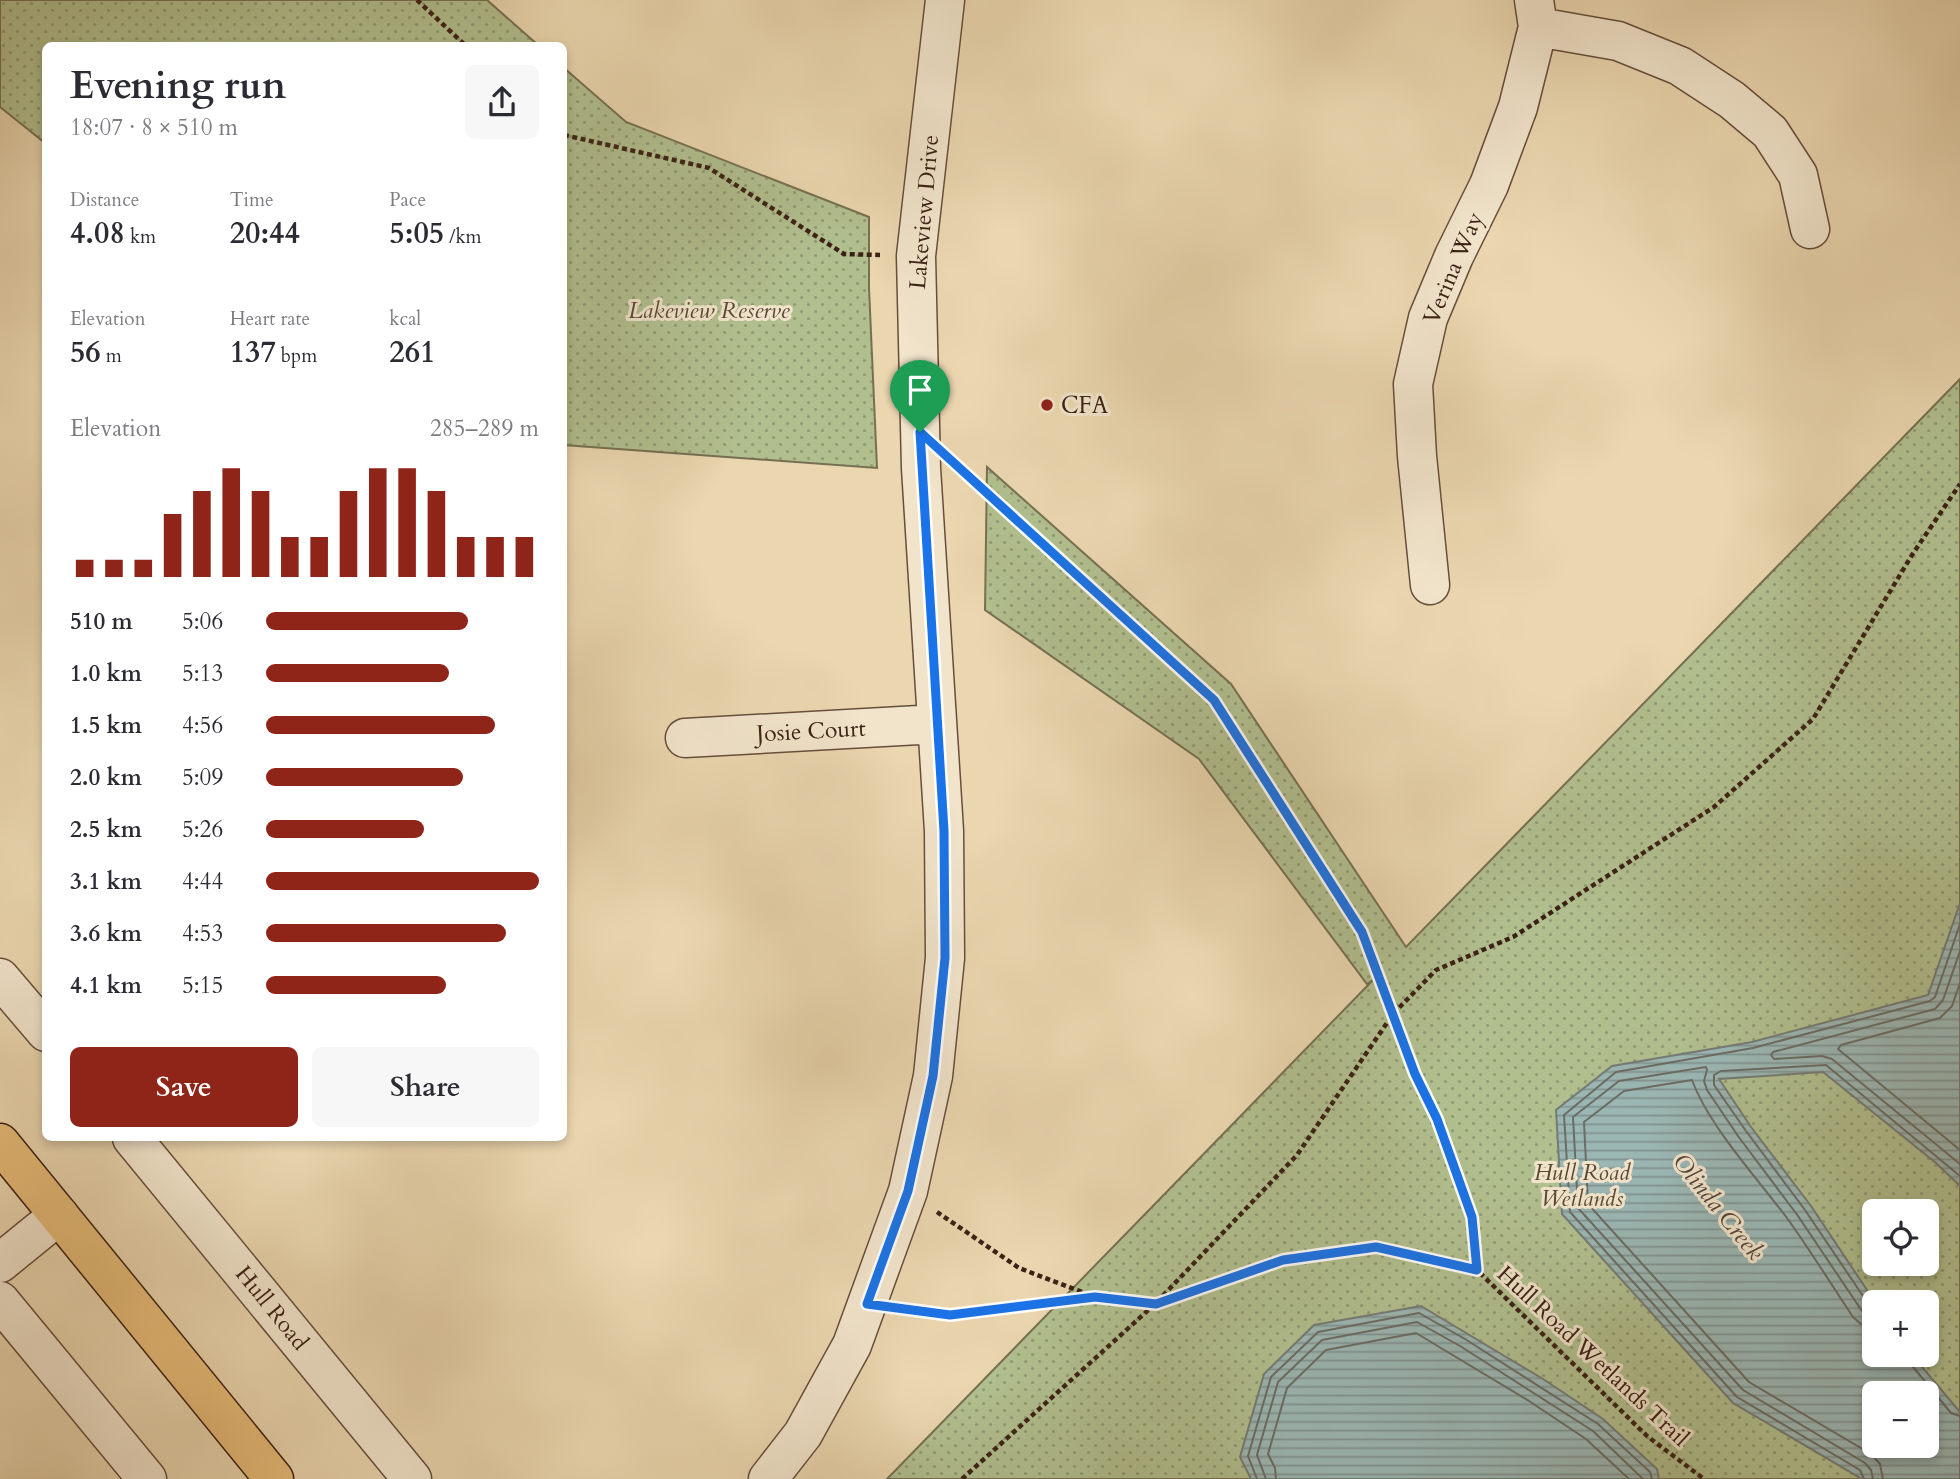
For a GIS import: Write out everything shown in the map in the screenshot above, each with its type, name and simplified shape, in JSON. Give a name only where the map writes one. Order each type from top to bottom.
[{"type":"main road","points":[[0,1143],[274,1479]]},
{"type":"street","name":"Lakeview Drive","points":[[768,1479],[803,1434],[852,1345],[908,1191],[933,1076],[945,958],[944,831],[920,432],[916,256],[945,0]]},
{"type":"street","points":[[1536,14],[1618,41],[1680,66],[1732,100],[1770,132],[1798,175],[1810,229]]},
{"type":"street","name":"Verina Way","points":[[1430,585],[1413,384],[1428,318],[1454,256],[1489,186],[1518,107],[1536,14]]},
{"type":"street","name":"Josie Court","points":[[685,738],[937,724]]},
{"type":"street","name":"Hull Road","points":[[134,1141],[412,1479]]},
{"type":"street","points":[[0,1263],[59,1215]]},
{"type":"street","points":[[0,1301],[147,1479]]},
{"type":"path","points":[[417,0],[462,42]]},
{"type":"path","points":[[567,136],[709,168],[844,254],[916,256]]},
{"type":"path","points":[[920,432],[1214,700],[1362,932],[1415,1074],[1437,1119],[1472,1217],[1477,1270]]},
{"type":"path","points":[[962,1479],[1156,1304],[1297,1155],[1393,1014],[1436,970],[1513,937],[1714,807],[1813,719],[1912,555],[1960,484]]},
{"type":"path","name":"Hull Road Wetlands Trail","points":[[908,1191],[1019,1268],[1095,1297],[1156,1304],[1283,1260],[1376,1247],[1477,1270],[1647,1436],[1704,1479]]},
{"type":"path","points":[[867,1304],[950,1315],[1095,1297]]},
{"type":"green space","points":[[0,0],[487,0],[535,42],[42,42],[42,141],[0,107]]},
{"type":"green space","name":"Lakeview Reserve","points":[[567,71],[626,122],[869,217],[869,288],[877,468],[567,445]]},
{"type":"green space","name":"Hull Road Wetlands","points":[[1960,379],[1960,1479],[887,1479],[1374,979],[1367,984],[1199,759],[985,610],[987,467],[1231,684],[1406,947]]},
{"type":"water","name":"Olinda Creek","points":[[1960,903],[1960,1186],[1936,1163],[1823,1072],[1719,1079],[1751,1127],[1811,1206],[1867,1290],[1862,1290],[1862,1367],[1922,1367],[1934,1381],[1862,1381],[1862,1458],[1939,1458],[1939,1387],[1960,1412],[1960,1479],[1862,1479],[1733,1403],[1562,1214],[1556,1110],[1612,1066],[1752,1042],[1928,995]]},
{"type":"water","points":[[1421,1306],[1543,1379],[1603,1419],[1657,1469],[1659,1479],[1251,1479],[1240,1457],[1264,1374],[1314,1325]]},
{"type":"place","name":"CFA","points":[[1047,405]]},
{"type":"route","points":[[920,432],[1214,700],[1362,932],[1415,1074],[1437,1119],[1472,1217],[1477,1270],[1376,1247],[1283,1260],[1156,1304],[1095,1297],[950,1315],[867,1304],[908,1191],[933,1076],[945,958],[944,831],[920,432]]}]
